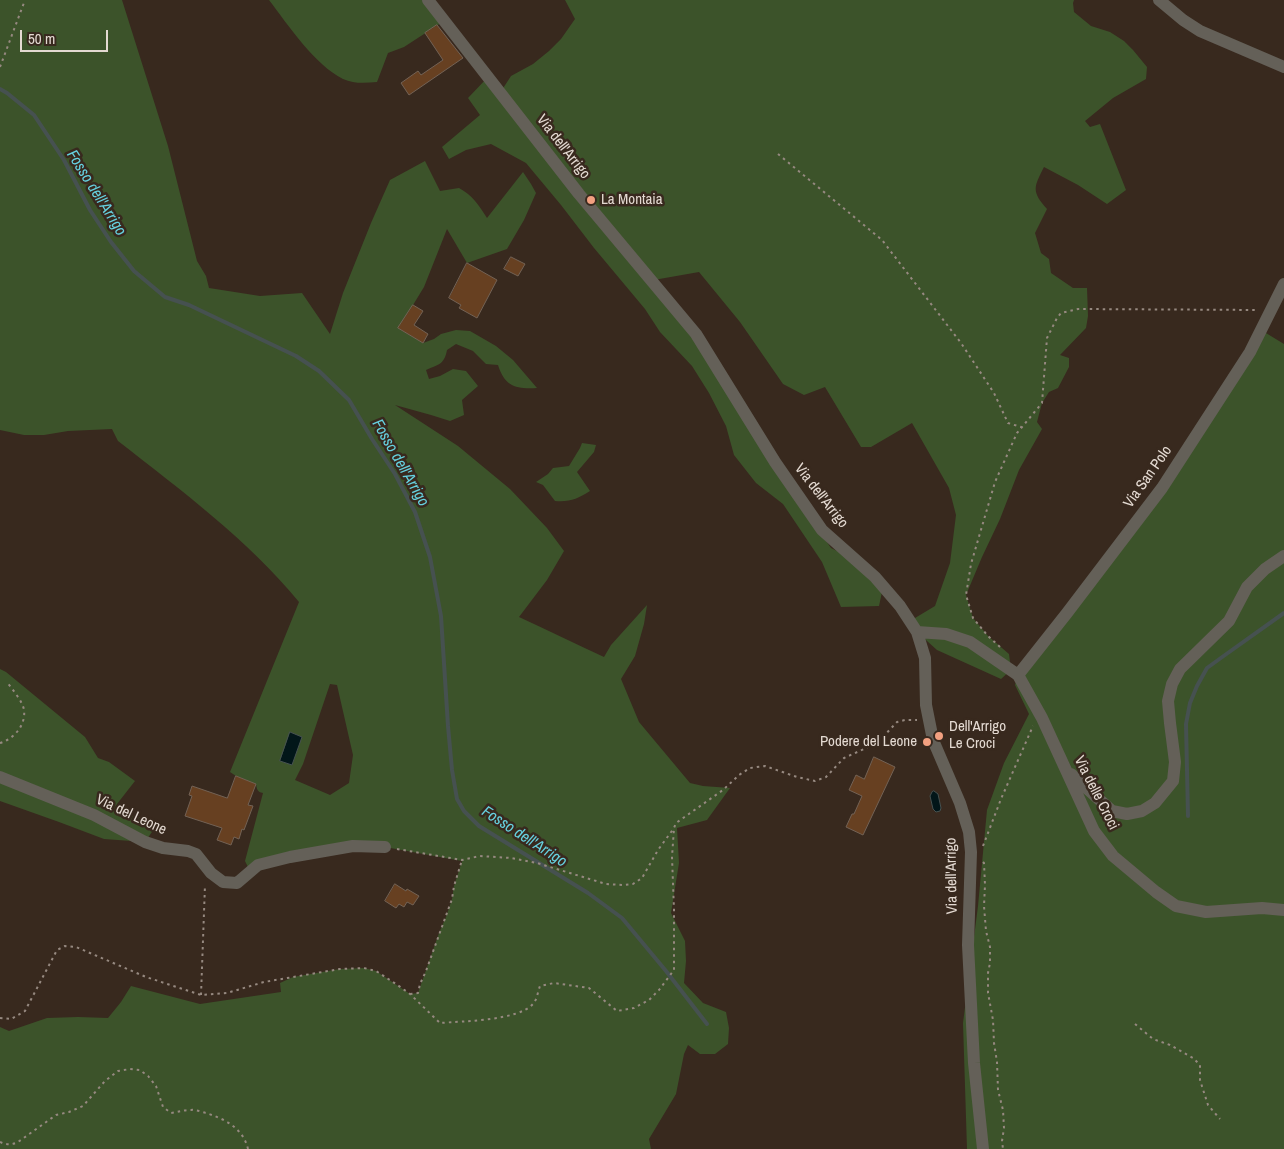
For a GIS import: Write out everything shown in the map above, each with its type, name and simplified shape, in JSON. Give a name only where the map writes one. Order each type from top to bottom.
[{"type":"street","name":"Via dell'Arrigo","points":[[428,0],[579,194],[696,334],[775,462],[822,530],[875,577],[900,606],[917,632],[924,658],[926,705],[933,740],[960,803],[970,845],[968,946],[974,1063],[983,1149]]},
{"type":"street","points":[[1160,0],[1183,20],[1200,31],[1284,67]]},
{"type":"street","name":"Via San Polo","points":[[1018,675],[1067,614],[1162,488],[1250,352],[1284,284]]},
{"type":"street","points":[[1067,771],[1112,811],[1126,814],[1142,811],[1155,803],[1173,781],[1175,762],[1168,701],[1172,684],[1180,669],[1229,621],[1247,587],[1265,569],[1284,556]]},
{"type":"street","name":"Via delle Croci","points":[[917,632],[946,634],[970,642],[1018,675],[1040,714],[1094,831],[1113,856],[1156,892],[1176,906],[1206,912],[1262,908],[1284,910]]},
{"type":"street","name":"Via del Leone","points":[[0,777],[94,815],[145,842],[162,848],[188,851],[196,854],[211,873],[224,882],[237,883],[258,865],[290,857],[353,846],[385,847]]},
{"type":"path","points":[[0,67],[25,0]]},
{"type":"path","points":[[778,154],[882,240],[961,343],[994,393],[1008,422],[1022,427]]},
{"type":"path","points":[[1002,648],[988,636],[973,618],[966,595],[971,564],[995,482],[1017,432],[1042,404],[1047,338],[1057,318],[1061,313],[1078,310],[1270,310]]},
{"type":"path","points":[[0,743],[15,736],[23,721],[24,709],[7,682]]},
{"type":"path","points":[[981,849],[1031,730],[1040,714]]},
{"type":"path","points":[[385,847],[462,860],[480,856],[511,858],[537,863],[606,884],[633,884],[642,878],[676,823],[723,790],[739,775],[750,768],[765,766],[815,781],[826,777],[844,758],[875,744],[897,722],[905,720],[929,721]]},
{"type":"path","points":[[0,1018],[11,1019],[25,1011],[57,950],[65,946],[76,947],[146,977],[201,995],[227,993],[264,982],[340,969],[364,968],[376,971],[410,994],[440,1023],[500,1018],[522,1011],[534,1003],[540,986],[554,983],[589,988],[617,1011],[634,1008],[649,1000],[674,970],[672,857],[674,828]]},
{"type":"path","points":[[410,994],[418,993],[446,918],[462,860]]},
{"type":"path","points":[[984,863],[984,906],[990,947],[988,993],[993,1020],[998,1090],[1003,1110],[1003,1149]]},
{"type":"path","points":[[201,995],[206,882],[211,873]]},
{"type":"path","points":[[1136,1024],[1153,1039],[1170,1045],[1193,1058],[1200,1065],[1200,1080],[1208,1105],[1220,1119]]},
{"type":"path","points":[[0,1142],[14,1144],[56,1115],[83,1106],[105,1081],[118,1071],[140,1070],[156,1086],[163,1107],[171,1113],[192,1109],[216,1116],[238,1130],[245,1138],[248,1149]]},
{"type":"green space","points":[[0,0],[122,0],[168,146],[197,261],[206,276],[209,288],[260,296],[302,293],[330,334],[343,293],[390,180],[425,161],[440,191],[459,188],[475,201],[487,218],[523,172],[536,193],[524,220],[507,249],[467,263],[447,229],[424,287],[399,328],[423,343],[441,334],[456,330],[470,331],[496,346],[513,360],[537,388],[523,388],[512,385],[504,378],[498,365],[486,364],[473,351],[456,344],[447,350],[444,359],[440,363],[426,370],[429,379],[453,369],[466,371],[478,386],[462,400],[464,415],[450,421],[395,405],[458,446],[510,489],[547,528],[564,551],[547,580],[519,617],[604,657],[611,645],[647,605],[635,656],[621,679],[639,722],[690,783],[730,788],[707,820],[677,828],[679,863],[671,913],[685,941],[684,983],[703,1003],[726,1012],[729,1028],[728,1044],[715,1054],[700,1054],[688,1045],[684,1054],[676,1094],[649,1139],[651,1149],[0,1149],[0,1027],[9,1031],[47,1018],[108,1018],[131,986],[200,1004],[281,992],[280,983],[293,977],[340,969],[364,968],[376,971],[410,994],[418,993],[452,899],[462,861],[385,847],[353,846],[250,871],[245,861],[263,793],[258,791],[256,784],[230,772],[299,602],[258,557],[190,497],[118,441],[112,429],[68,431],[44,435],[24,435],[0,430]],"holes":[[[330,684],[337,685],[353,755],[349,783],[330,795],[295,780],[303,764]]]},
{"type":"green space","points":[[269,0],[433,0],[444,21],[404,47],[388,53],[377,82],[355,82],[343,79],[322,64],[293,32]]},
{"type":"green space","points":[[565,0],[1074,0],[1074,12],[1091,26],[1110,32],[1124,41],[1147,67],[1146,79],[1113,98],[1085,121],[1090,127],[1100,124],[1126,190],[1107,204],[1078,185],[1044,167],[1036,184],[1038,198],[1047,209],[1035,233],[1041,253],[1049,259],[1051,273],[1073,288],[1087,288],[1088,316],[1086,328],[1060,355],[1069,358],[1069,367],[1058,388],[1049,392],[1042,403],[1037,422],[1042,429],[1019,470],[1000,519],[966,595],[973,618],[988,636],[1009,654],[1011,670],[1001,679],[937,650],[917,632],[910,621],[935,606],[950,563],[956,515],[949,488],[912,423],[871,447],[861,447],[825,387],[804,395],[783,384],[740,322],[699,272],[648,281],[685,325],[766,453],[831,548],[845,555],[882,592],[879,606],[841,607],[822,562],[783,504],[756,483],[734,455],[726,426],[692,366],[660,332],[645,309],[526,163],[491,144],[466,150],[449,159],[442,147],[480,115],[468,98],[488,77],[500,93],[511,76],[533,64],[561,39],[575,19]]},
{"type":"green space","points":[[1261,330],[1284,344],[1284,1149],[967,1149],[963,1023],[978,906],[987,810],[1004,763],[1029,714],[1015,685],[1018,675],[1162,488]]},
{"type":"green space","points":[[582,443],[596,445],[594,452],[577,472],[590,491],[574,499],[555,501],[543,485],[536,482],[553,468],[569,466]]},
{"type":"green space","points":[[0,669],[85,737],[98,758],[109,762],[135,781],[117,804],[123,812],[138,817],[148,817],[154,829],[145,842],[104,839],[0,801]]},
{"type":"shaded area","points":[[290,732],[302,737],[292,765],[280,761]]},
{"type":"shaded area","points":[[934,791],[938,794],[941,808],[940,811],[936,812],[933,809],[930,796]]},
{"type":"building","points":[[437,25],[463,58],[409,95],[401,83],[418,71],[421,75],[443,60],[425,33]]},
{"type":"building","points":[[511,257],[525,264],[518,276],[504,269]]},
{"type":"building","points":[[467,263],[497,280],[477,318],[459,308],[461,305],[449,298]]},
{"type":"building","points":[[413,305],[423,311],[414,325],[428,334],[423,343],[398,328]]},
{"type":"building","points":[[874,757],[895,767],[863,835],[846,827],[862,796],[849,790],[856,775],[864,779]]},
{"type":"building","points":[[236,776],[256,784],[248,805],[253,806],[244,830],[242,829],[239,839],[234,837],[231,845],[217,840],[222,828],[185,816],[192,796],[189,795],[192,786],[227,798]]},
{"type":"building","points":[[395,884],[419,896],[413,905],[407,902],[404,907],[399,904],[396,908],[385,901]]},
{"type":"waterway","name":"Fosso dell'Arrigo","points":[[0,89],[34,115],[64,160],[90,210],[111,242],[134,271],[165,297],[189,305],[296,356],[319,371],[349,400],[395,474],[415,512],[430,557],[441,616],[448,726],[457,799],[464,811],[479,826],[588,893],[622,918],[707,1024]]},
{"type":"waterway","points":[[1188,816],[1186,724],[1190,703],[1197,686],[1207,668],[1284,613]]},
{"type":"place","name":"La Montaia","points":[[591,200]]},
{"type":"place","name":"Dell'Arrigo Le Croci","points":[[939,736]]},
{"type":"place","name":"Podere del Leone","points":[[927,742]]}]
